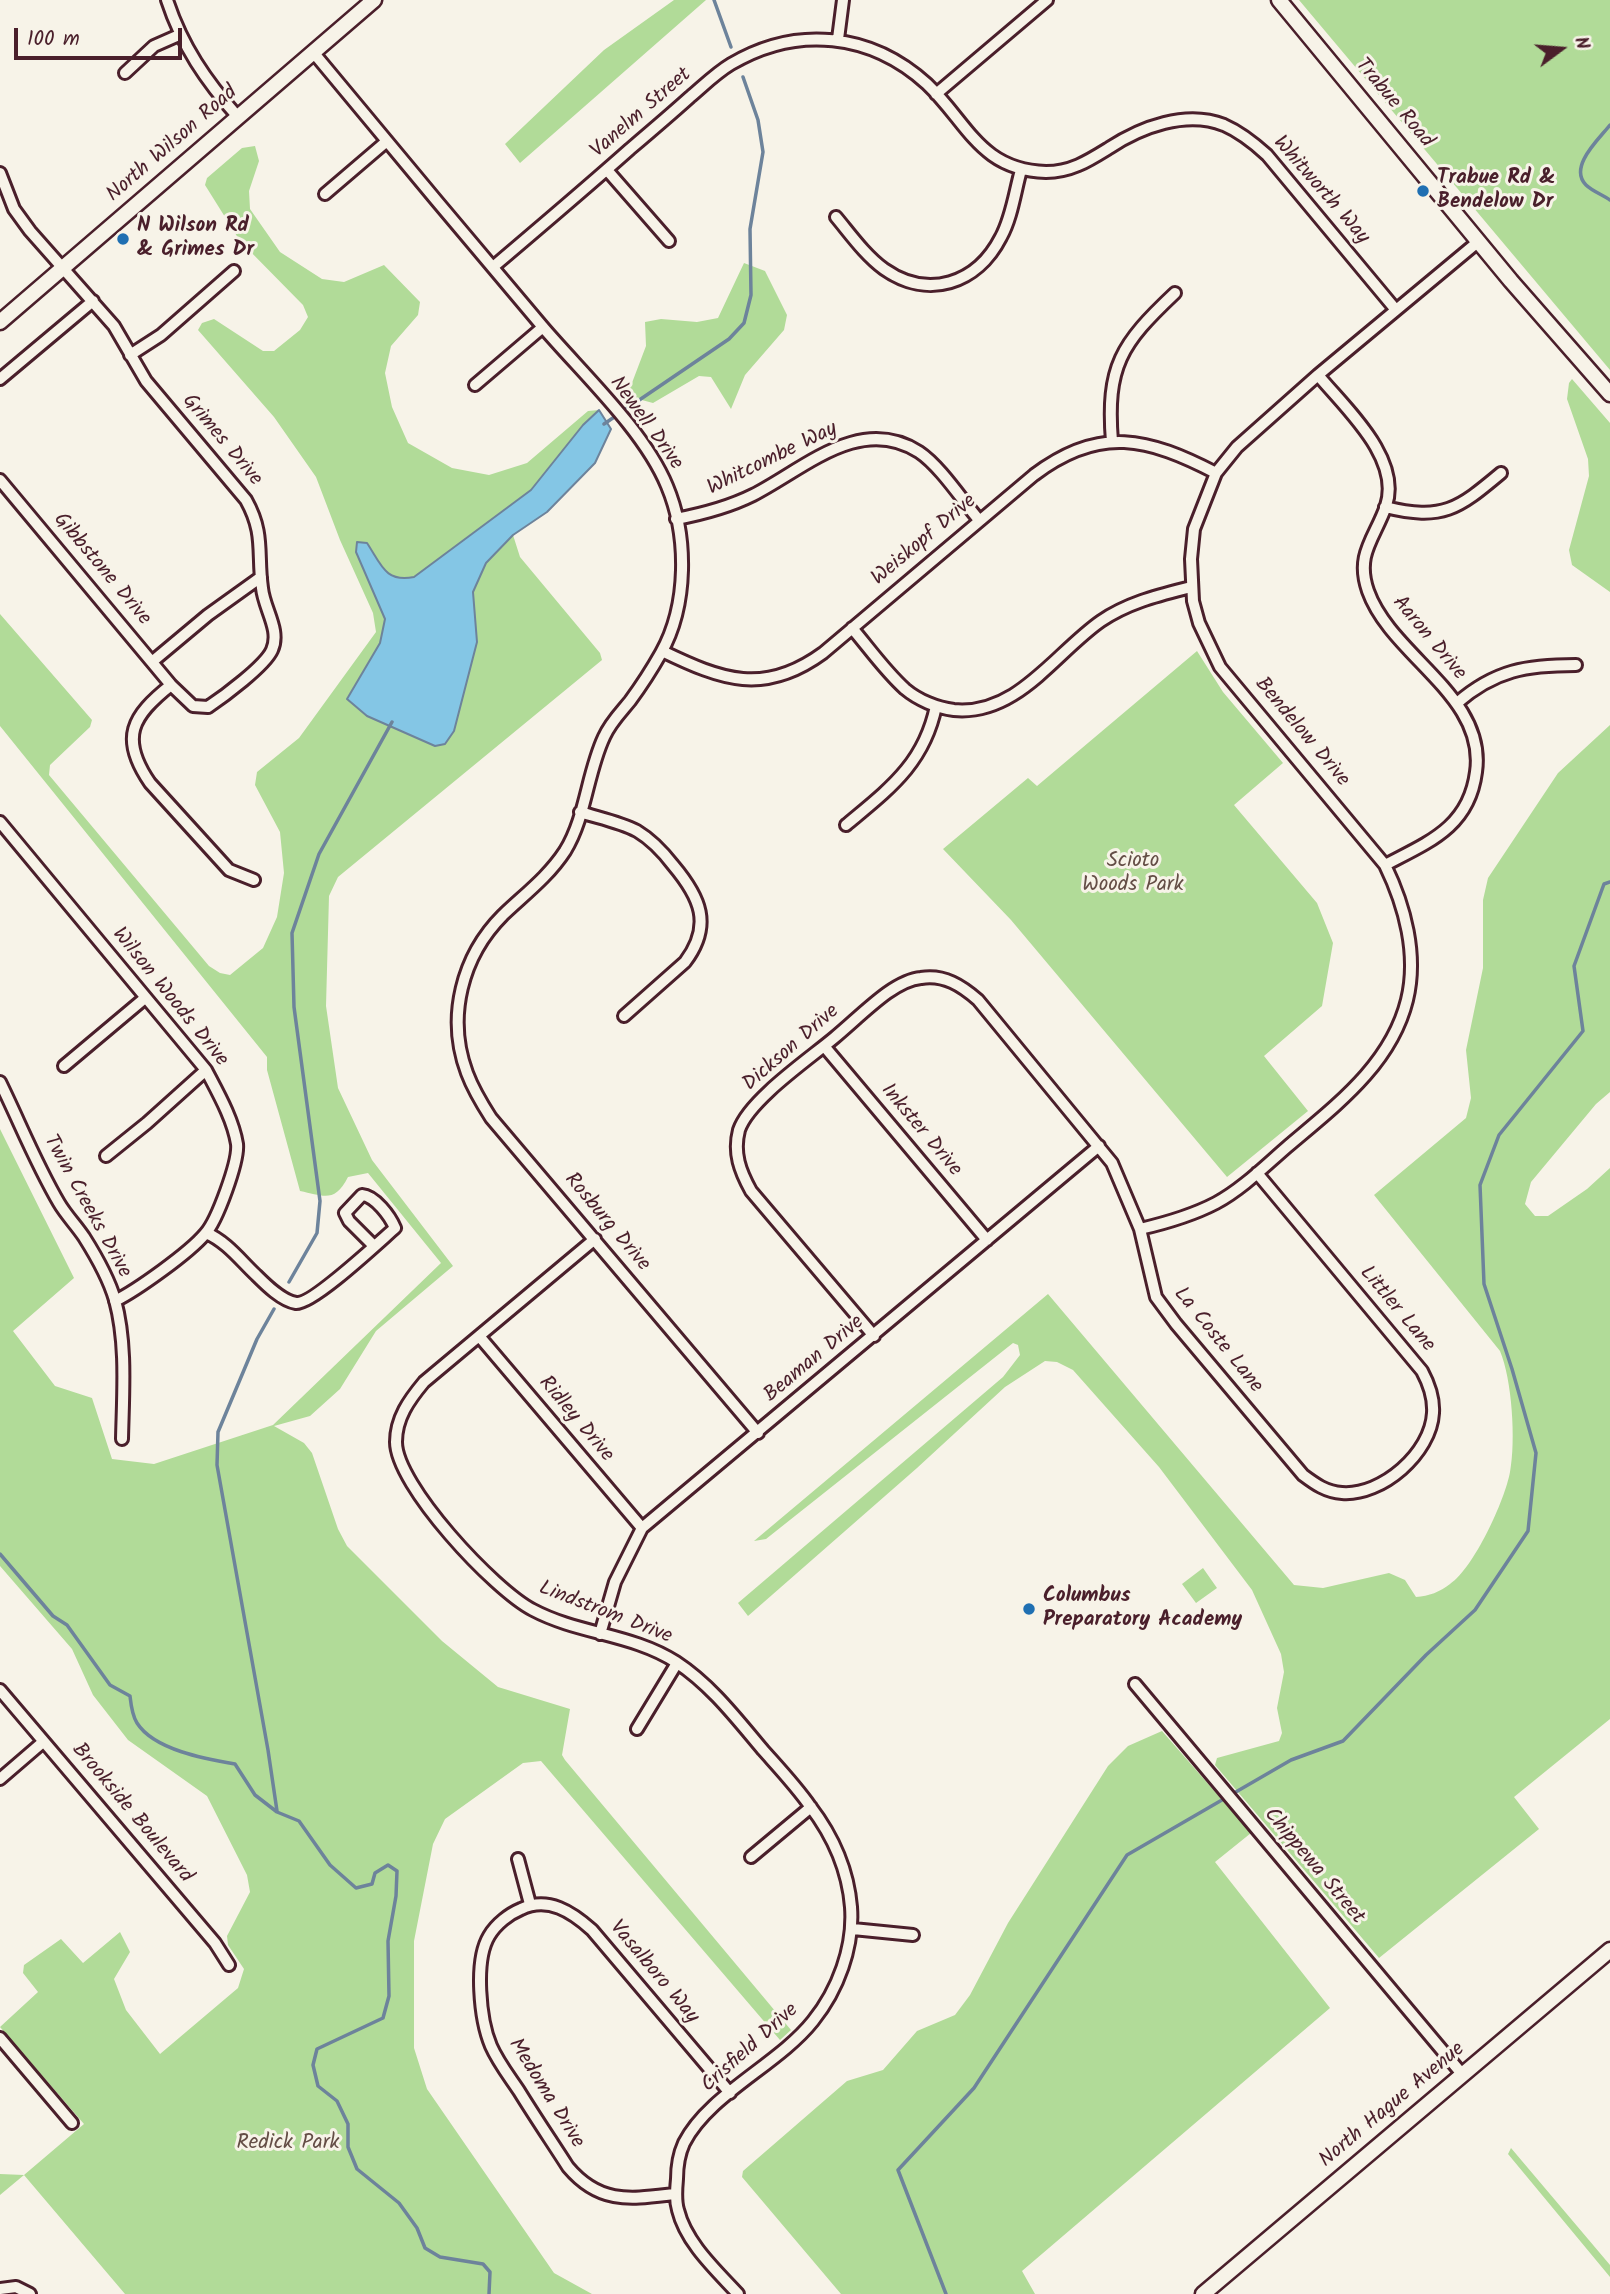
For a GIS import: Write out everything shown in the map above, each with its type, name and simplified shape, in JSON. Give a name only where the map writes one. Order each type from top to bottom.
[{"type":"main road","name":"North Wilson Road","points":[[0,321],[374,0]]},
{"type":"main road","name":"Trabue Road","points":[[1279,0],[1609,393]]},
{"type":"main road","name":"North Hague Avenue","points":[[1203,2294],[1610,1950]]},
{"type":"street","points":[[167,0],[179,35],[198,70],[238,117]]},
{"type":"street","points":[[838,39],[843,0]]},
{"type":"street","points":[[936,94],[1047,0]]},
{"type":"street","points":[[125,73],[154,46],[179,35]]},
{"type":"street","name":"Whitworth Way","points":[[838,39],[875,50],[910,70],[936,94],[987,153],[1021,170],[1064,171],[1079,166],[1148,128],[1175,121],[1198,120],[1223,125],[1268,155],[1396,310]]},
{"type":"street","name":"Vanelm Street","points":[[493,267],[732,64],[785,43],[838,39]]},
{"type":"street","name":"Newell Drive","points":[[313,52],[625,421],[649,454],[667,486],[682,553],[675,620],[662,651],[604,736],[565,850],[544,878],[489,931],[474,954],[465,971],[458,1021]]},
{"type":"street","points":[[325,194],[387,141]]},
{"type":"street","points":[[607,170],[669,241]]},
{"type":"street","points":[[836,217],[873,259],[894,275],[919,284],[945,284],[968,275],[988,259],[1003,234],[1021,170]]},
{"type":"street","name":"Grimes Drive","points":[[0,173],[14,209],[30,231],[114,326],[146,381],[246,500],[256,522],[261,542],[264,600],[272,623],[274,647],[268,658],[208,707],[193,706],[171,685]]},
{"type":"street","name":"Bendelow Drive","points":[[1140,1228],[1169,1222],[1217,1203],[1257,1173],[1347,1095],[1374,1066],[1393,1035],[1407,1000],[1410,962],[1407,924],[1396,888],[1385,866],[1220,667],[1199,623],[1191,587],[1194,529],[1216,473],[1237,447],[1318,375],[1479,241]]},
{"type":"street","points":[[130,355],[162,335],[234,271]]},
{"type":"street","points":[[1112,442],[1110,394],[1119,359],[1129,341],[1175,293]]},
{"type":"street","points":[[0,379],[93,301]]},
{"type":"street","points":[[475,385],[543,327]]},
{"type":"street","name":"Aaron Drive","points":[[1318,375],[1379,451],[1388,482],[1385,506],[1365,554],[1364,576],[1368,590],[1382,616],[1457,703],[1474,739],[1476,752],[1476,776],[1462,813],[1443,834],[1385,866]]},
{"type":"street","name":"Whitcombe Way","points":[[676,519],[709,512],[751,496],[832,450],[868,438],[905,444],[921,454],[979,520]]},
{"type":"street","name":"Weiskopf Drive","points":[[662,651],[720,676],[744,680],[764,679],[793,672],[810,662],[852,628],[1051,462],[1083,449],[1112,442],[1150,444],[1216,473]]},
{"type":"street","points":[[1385,506],[1426,514],[1454,509],[1501,473]]},
{"type":"street","name":"Gibbstone Drive","points":[[0,481],[171,685]]},
{"type":"street","points":[[152,662],[208,615],[261,577]]},
{"type":"street","points":[[852,628],[907,691],[936,706],[963,710],[989,708],[1000,704],[1021,689],[1100,622],[1142,600],[1191,587]]},
{"type":"street","points":[[1457,703],[1474,688],[1510,671],[1542,665],[1576,665]]},
{"type":"street","points":[[171,685],[147,704],[138,717],[132,740],[140,768],[150,783],[229,870],[254,880]]},
{"type":"street","points":[[846,825],[892,786],[914,763],[928,736],[936,706]]},
{"type":"street","points":[[580,812],[627,826],[652,842],[694,891],[700,910],[700,932],[692,953],[624,1016]]},
{"type":"street","name":"Wilson Woods Drive","points":[[0,822],[206,1070],[237,1144],[237,1161],[206,1233],[115,1301]]},
{"type":"street","name":"Dickson Drive","points":[[874,1336],[751,1191],[737,1161],[736,1144],[740,1128],[759,1100],[888,992],[919,978],[936,977],[953,982]]},
{"type":"street","name":"La Coste Lane","points":[[953,982],[978,1000],[1112,1163],[1123,1182],[1140,1228],[1156,1297],[1176,1324],[1303,1475],[1328,1490],[1344,1493]]},
{"type":"street","points":[[64,1066],[145,998]]},
{"type":"street","name":"Rosburg Drive","points":[[458,1021],[466,1072],[491,1118],[758,1433]]},
{"type":"street","name":"Inkster Drive","points":[[824,1046],[987,1240]]},
{"type":"street","points":[[106,1156],[206,1070]]},
{"type":"street","name":"Twin Creeks Drive","points":[[0,1083],[38,1166],[109,1283],[115,1301],[121,1340],[122,1439]]},
{"type":"street","name":"Beaman Drive","points":[[600,1634],[615,1583],[642,1528],[1099,1146]]},
{"type":"street","name":"Littler Lane","points":[[1257,1173],[1422,1371],[1433,1400],[1430,1430],[1413,1456],[1396,1473],[1371,1489],[1344,1493]]},
{"type":"street","points":[[206,1233],[220,1241],[266,1285],[294,1303],[311,1299],[374,1246],[395,1228],[391,1219],[370,1196],[362,1195],[345,1213],[349,1221],[374,1246]]},
{"type":"street","name":"Lindstrom Drive","points":[[595,1238],[424,1382],[407,1401],[398,1425],[396,1443],[399,1463],[419,1496],[488,1577],[530,1609],[557,1622],[660,1652],[701,1681],[723,1702],[811,1807],[829,1834],[842,1863],[850,1896],[853,1929]]},
{"type":"street","name":"Ridley Drive","points":[[479,1336],[642,1528]]},
{"type":"street","points":[[637,1728],[677,1663]]},
{"type":"street","name":"Chippewa Street","points":[[1135,1684],[1462,2074]]},
{"type":"street","name":"Brookside Boulevard","points":[[0,1690],[215,1943],[229,1965]]},
{"type":"street","points":[[0,1779],[43,1742]]},
{"type":"street","points":[[751,1857],[811,1807]]},
{"type":"street","points":[[518,1859],[530,1904]]},
{"type":"street","name":"Vasalboro Way","points":[[530,1904],[558,1907],[574,1914],[592,1930],[730,2093]]},
{"type":"street","name":"Medoma Drive","points":[[530,1904],[513,1912],[495,1927],[484,1946],[480,1968],[482,2009],[486,2032],[495,2055],[579,2181],[610,2196],[635,2198],[676,2194]]},
{"type":"street","points":[[853,1929],[913,1935]]},
{"type":"street","name":"Crisfield Drive","points":[[676,2194],[677,2169],[683,2145],[697,2124],[812,2023],[831,1995],[850,1945],[853,1929]]},
{"type":"street","points":[[0,2038],[72,2123]]},
{"type":"street","points":[[676,2194],[683,2225],[700,2251],[735,2290],[721,2294]]},
{"type":"street","points":[[0,2289],[16,2287],[30,2294]]},
{"type":"green space","points":[[674,0],[706,0],[520,163],[505,144],[604,50]]},
{"type":"green space","points":[[1299,0],[1610,0],[1610,370]]},
{"type":"green space","name":"Redick Park","points":[[255,146],[259,161],[249,191],[250,209],[280,252],[322,279],[344,282],[384,265],[420,302],[418,315],[391,346],[385,373],[392,407],[408,443],[452,468],[489,475],[527,463],[588,411],[599,410],[583,425],[531,490],[414,577],[390,575],[380,565],[367,543],[385,619],[380,643],[347,698],[367,716],[435,746],[477,642],[473,592],[486,563],[513,535],[520,557],[600,653],[602,660],[338,877],[329,896],[326,1006],[338,1088],[372,1160],[453,1266],[376,1331],[340,1389],[310,1416],[274,1426],[304,1443],[312,1453],[338,1529],[347,1546],[442,1641],[498,1687],[570,1709],[562,1755],[565,1760],[791,2030],[780,2040],[541,1761],[523,1763],[445,1819],[433,1844],[414,1941],[414,2048],[427,2089],[554,2273],[592,2294],[125,2294],[24,2175],[84,2124],[0,2027],[38,1992],[23,1973],[24,1965],[61,1939],[83,1963],[120,1932],[130,1952],[114,1979],[126,2010],[160,2054],[238,1988],[244,1969],[228,1945],[227,1936],[250,1892],[247,1875],[207,1796],[128,1740],[93,1695],[72,1649],[0,1566],[0,1129],[74,1278],[13,1331],[55,1386],[92,1398],[112,1459],[154,1464],[273,1425],[441,1263],[368,1173],[348,1177],[338,1191],[328,1196],[300,1191],[267,1070],[267,1057],[0,726],[0,614],[92,720],[90,727],[50,765],[49,775],[209,966],[220,973],[230,975],[263,948],[277,917],[284,873],[280,832],[255,785],[257,772],[299,738],[376,632],[373,613],[340,540],[316,477],[274,417],[198,330],[202,323],[214,319],[263,351],[274,351],[300,330],[308,317],[303,305],[240,241],[205,185],[207,178],[242,148]]},
{"type":"green space","points":[[744,263],[765,271],[787,315],[784,330],[745,375],[731,409],[711,377],[699,376],[653,403],[627,396],[646,346],[645,322],[661,319],[697,322],[718,318]]},
{"type":"green space","points":[[1572,379],[1610,423],[1610,592],[1572,565],[1569,550],[1589,476],[1588,459],[1567,399]]},
{"type":"green space","name":"Scioto Woods Park","points":[[1197,651],[1223,692],[1283,763],[1234,805],[1317,903],[1333,943],[1322,1006],[1264,1056],[1308,1111],[1227,1177],[1011,920],[943,849],[1028,778],[1037,786]]},
{"type":"green space","points":[[1610,725],[1610,1092],[1596,1104],[1531,1182],[1525,1204],[1535,1216],[1548,1216],[1587,1189],[1610,1168],[1610,1719],[1514,1797],[1539,1829],[1379,1958],[1215,1765],[1217,1758],[1279,1741],[1282,1733],[1277,1708],[1284,1672],[1281,1654],[1252,1590],[1159,1467],[1073,1370],[1057,1362],[1045,1361],[1005,1387],[748,1616],[738,1603],[1003,1377],[1020,1355],[1018,1345],[1013,1343],[766,1539],[754,1541],[1048,1294],[1294,1585],[1323,1588],[1389,1573],[1405,1580],[1416,1597],[1430,1595],[1459,1576],[1487,1532],[1502,1499],[1510,1472],[1513,1427],[1504,1363],[1500,1351],[1374,1195],[1466,1118],[1471,1098],[1466,1050],[1483,968],[1483,900],[1488,878],[1558,773]]},
{"type":"green space","points":[[1203,1568],[1217,1588],[1196,1603],[1182,1584]]},
{"type":"green space","points":[[1162,1731],[1251,1833],[1215,1862],[1330,2008],[1022,2271],[1035,2294],[841,2294],[742,2177],[743,2171],[847,2081],[883,2070],[917,2031],[955,2015],[970,1995],[1008,1923],[1108,1766],[1128,1746]]},
{"type":"green space","points":[[1511,2148],[1610,2265],[1610,2277],[1508,2154]]},
{"type":"green space","points":[[0,2174],[24,2175],[0,2195]]},
{"type":"water","points":[[599,410],[611,429],[595,463],[547,512],[513,535],[486,563],[473,592],[477,642],[454,731],[445,744],[435,746],[367,716],[347,699],[380,643],[385,619],[356,552],[357,542],[367,543],[380,565],[390,574],[404,578],[414,577],[531,490],[583,425]]},
{"type":"waterway","points":[[714,0],[731,47]]},
{"type":"waterway","points":[[604,424],[729,339],[744,323],[751,295],[750,229],[763,152],[758,120],[743,77]]},
{"type":"waterway","points":[[1610,125],[1587,154],[1581,170],[1581,178],[1586,185],[1610,200]]},
{"type":"waterway","points":[[289,1282],[317,1233],[320,1201],[294,1007],[292,933],[319,854],[392,722]]},
{"type":"waterway","points":[[946,2294],[898,2170],[974,2088],[1127,1855],[1291,1760],[1343,1741],[1426,1655],[1475,1610],[1528,1531],[1536,1453],[1484,1284],[1480,1185],[1499,1135],[1583,1031],[1574,966],[1604,884],[1610,882]]},
{"type":"waterway","points":[[274,1309],[257,1339],[218,1432],[217,1465],[277,1811]]},
{"type":"waterway","points":[[0,1554],[53,1616],[67,1625],[110,1685],[130,1696],[137,1723],[155,1740],[181,1752],[235,1764],[255,1795],[277,1812],[299,1821],[330,1865],[356,1888],[372,1884],[375,1873],[388,1865],[397,1871],[396,1896],[388,1941],[389,1996],[383,2018],[317,2049],[313,2065],[318,2086],[337,2101],[348,2124],[348,2147],[357,2169],[399,2203],[417,2228],[425,2248],[440,2257],[483,2264],[490,2272],[489,2294]]},
{"type":"place","name":"Trabue Rd & Bendelow Dr","points":[[1423,191]]},
{"type":"place","name":"N Wilson Rd & Grimes Dr","points":[[123,239]]},
{"type":"place","name":"Columbus Preparatory Academy","points":[[1029,1609]]}]
